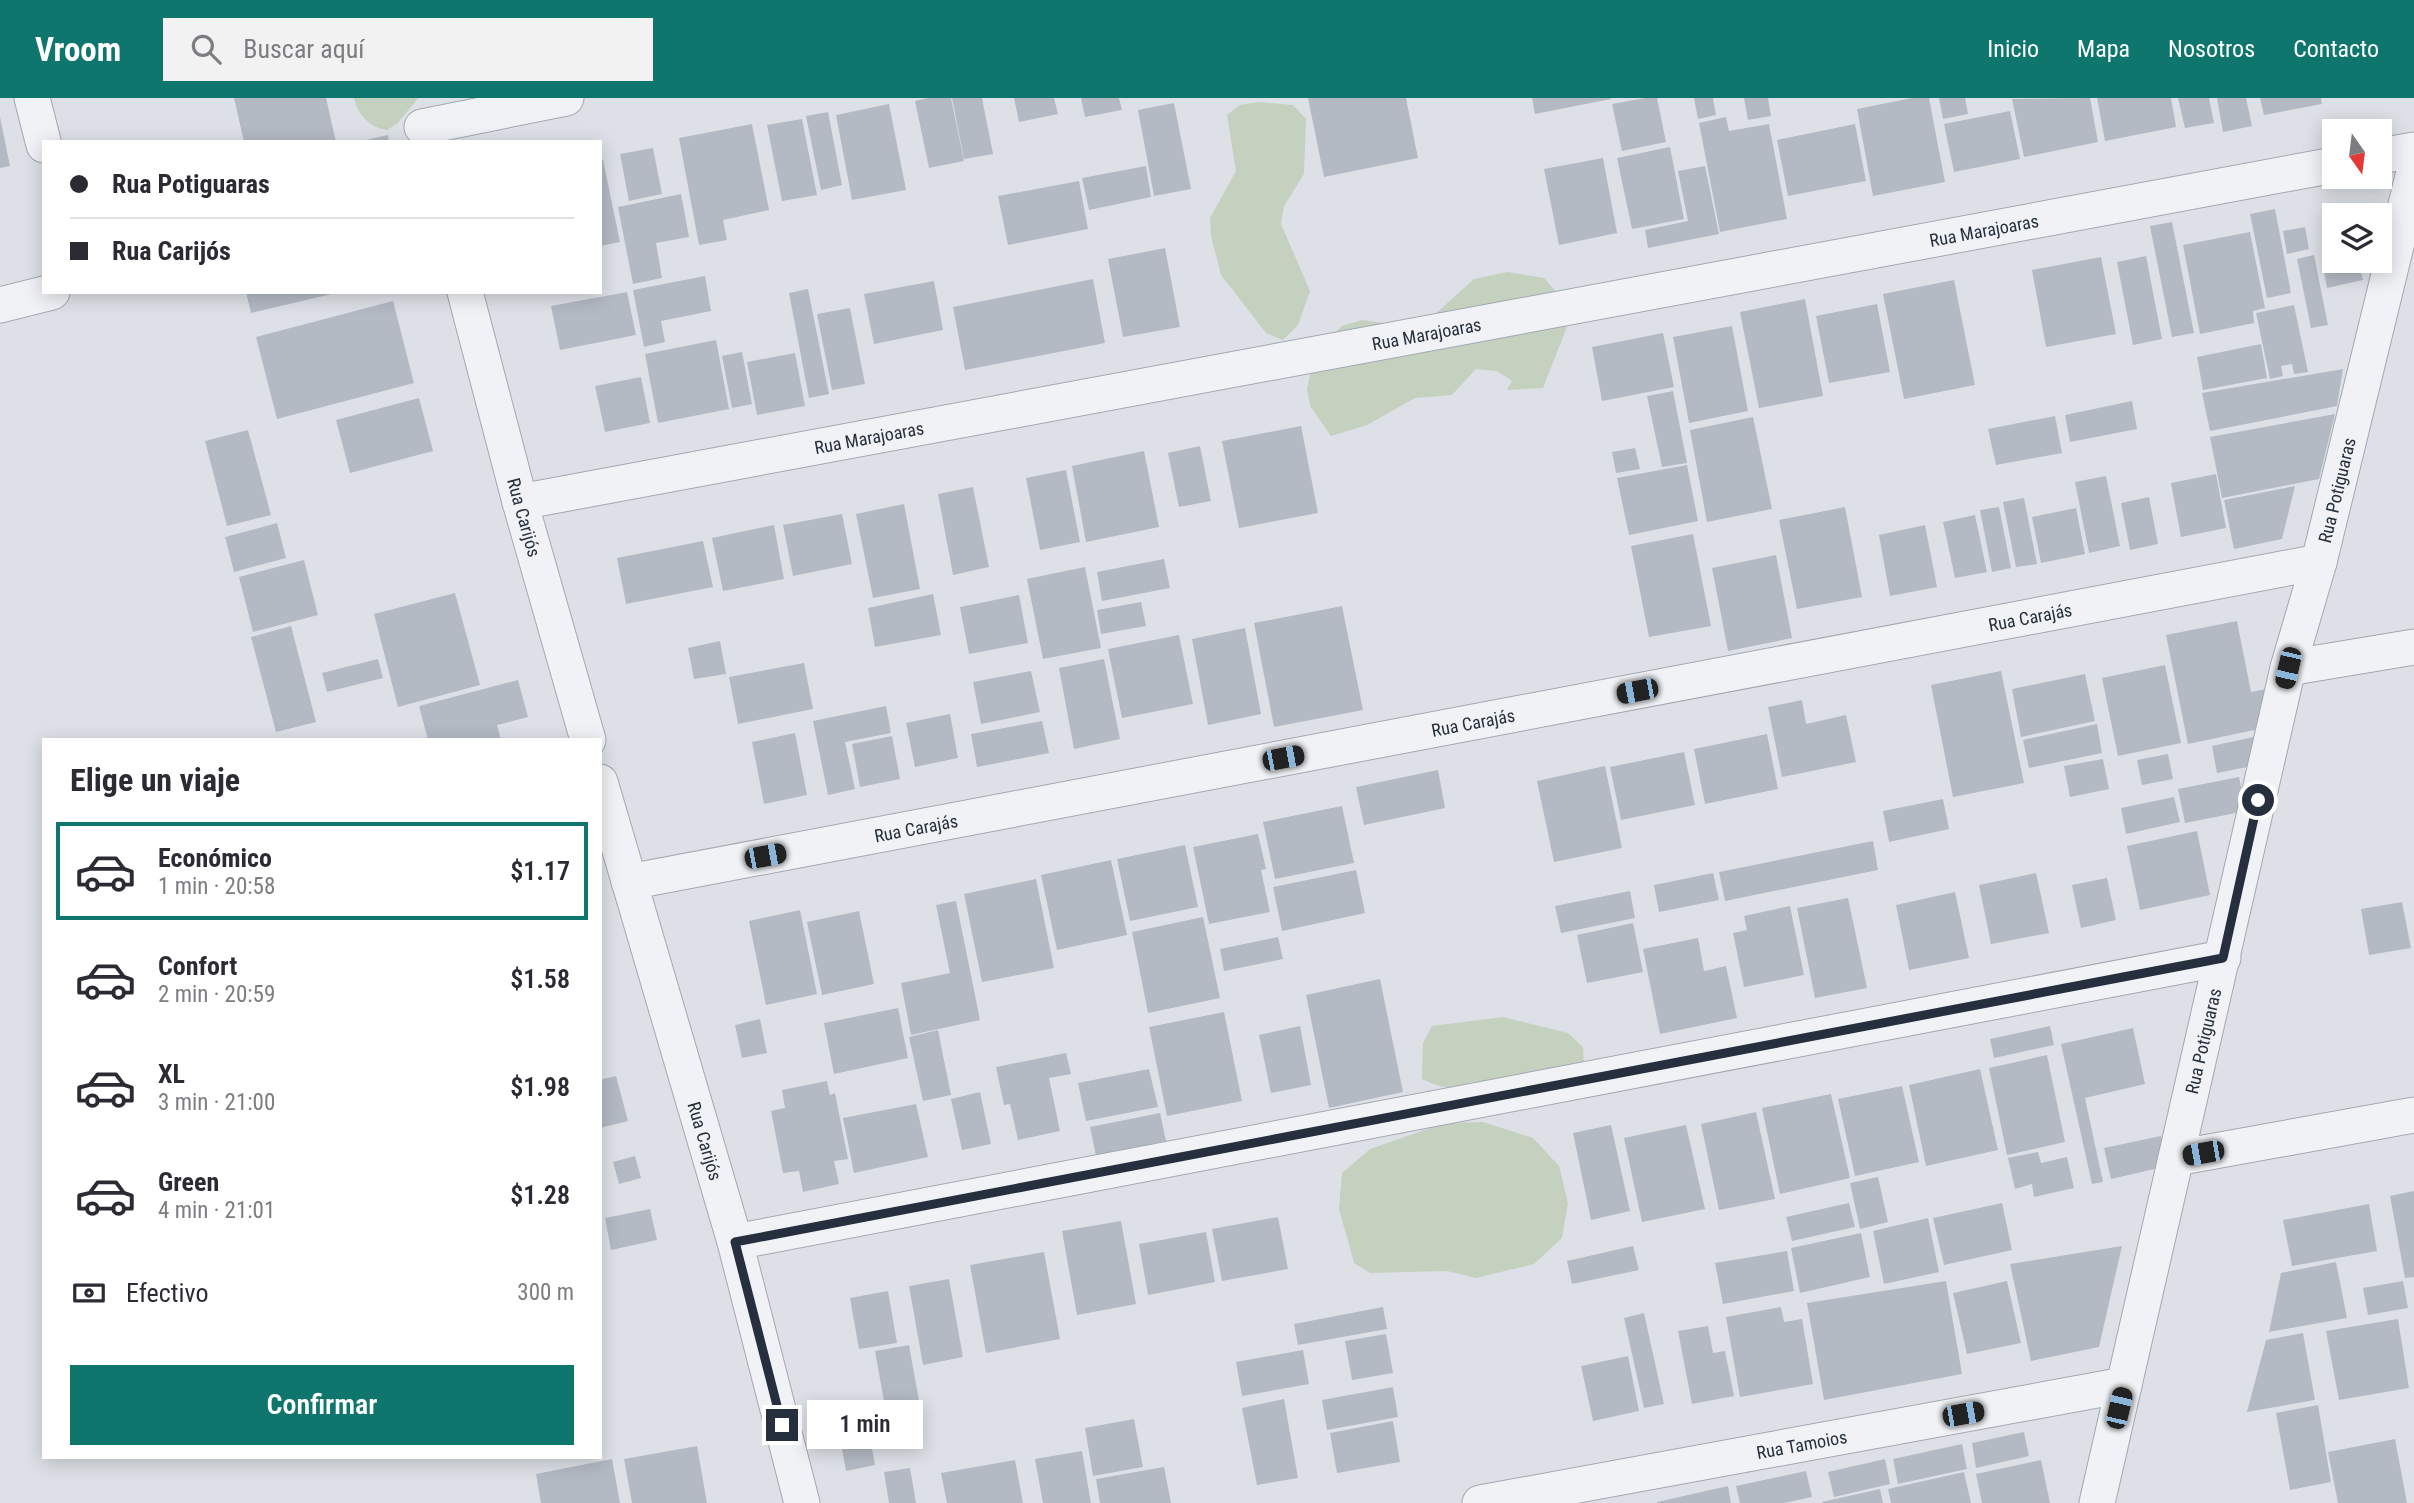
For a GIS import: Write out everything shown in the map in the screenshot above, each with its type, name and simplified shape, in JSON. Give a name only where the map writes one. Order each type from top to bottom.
[{"type":"street","points":[[32,98],[43,140]]},
{"type":"street","points":[[421,122],[566,98]]},
{"type":"street","points":[[2392,154],[2414,150]]},
{"type":"street","name":"Rua Marajoaras","points":[[520,502],[2322,167]]},
{"type":"street","name":"Rua Potiguaras","points":[[2097,1503],[2288,668],[2319,562],[2414,172]]},
{"type":"street","points":[[0,305],[44,294]]},
{"type":"street","name":"Rua Carijós","points":[[466,294],[520,502],[587,738]]},
{"type":"street","name":"Rua Carajás","points":[[629,882],[2319,562]]},
{"type":"street","points":[[2288,668],[2414,647]]},
{"type":"street","name":"Rua Carijós","points":[[602,789],[735,1242],[802,1503]]},
{"type":"street","points":[[735,1242],[2223,958]]},
{"type":"street","points":[[2176,1158],[2414,1115]]},
{"type":"street","name":"Rua Tamoios","points":[[1480,1503],[2124,1385]]},
{"type":"green space","points":[[354,98],[418,98],[398,123],[387,130],[365,119]]},
{"type":"green space","points":[[1258,102],[1293,105],[1306,119],[1304,174],[1284,206],[1281,224],[1310,291],[1298,325],[1283,340],[1266,333],[1221,275],[1211,236],[1210,218],[1236,171],[1227,115],[1240,105]]},
{"type":"green space","points":[[1507,272],[1544,278],[1566,303],[1570,319],[1543,388],[1507,390],[1512,381],[1497,371],[1476,369],[1452,395],[1415,398],[1367,425],[1331,436],[1310,406],[1307,389],[1315,352],[1342,326],[1362,320],[1397,325],[1432,317],[1474,279]]},
{"type":"green space","points":[[1503,1017],[1568,1033],[1583,1047],[1584,1066],[1566,1074],[1471,1082],[1453,1088],[1422,1079],[1423,1043],[1432,1026]]},
{"type":"green space","points":[[1483,1122],[1533,1138],[1559,1166],[1568,1203],[1562,1238],[1534,1264],[1476,1278],[1447,1271],[1370,1273],[1354,1263],[1339,1209],[1342,1173],[1370,1149],[1445,1123]]},
{"type":"building","points":[[234,98],[326,98],[336,140],[244,140]]},
{"type":"building","points":[[951,98],[964,161],[929,168],[915,101]]},
{"type":"building","points":[[952,98],[982,98],[993,154],[964,159]]},
{"type":"building","points":[[1014,98],[1054,98],[1058,114],[1019,122]]},
{"type":"building","points":[[1081,98],[1119,98],[1122,110],[1085,117]]},
{"type":"building","points":[[1308,98],[1406,98],[1418,158],[1324,177]]},
{"type":"building","points":[[1532,98],[1611,98],[1611,99],[1535,114]]},
{"type":"building","points":[[1657,98],[1666,142],[1622,151],[1612,104]]},
{"type":"building","points":[[1694,98],[1713,98],[1716,115],[1698,119]]},
{"type":"building","points":[[1744,98],[1768,98],[1771,116],[1748,120]]},
{"type":"building","points":[[1912,98],[1929,98],[1945,182],[1873,196],[1857,109]]},
{"type":"building","points":[[1939,98],[1965,98],[1968,114],[1943,119]]},
{"type":"building","points":[[2090,98],[2098,142],[2024,157],[2012,99]]},
{"type":"building","points":[[2097,98],[2171,98],[2176,127],[2105,141]]},
{"type":"building","points":[[2178,98],[2209,98],[2214,123],[2185,128]]},
{"type":"building","points":[[2217,98],[2246,98],[2252,126],[2223,132]]},
{"type":"building","points":[[2260,98],[2321,98],[2322,104],[2264,115]]},
{"type":"building","points":[[1174,103],[1191,189],[1154,196],[1138,110]]},
{"type":"building","points":[[889,104],[906,190],[852,200],[836,115]]},
{"type":"building","points":[[2010,111],[2020,159],[1954,172],[1944,124]]},
{"type":"building","points":[[828,112],[842,185],[821,190],[806,116]]},
{"type":"building","points":[[0,117],[10,166],[0,168]]},
{"type":"building","points":[[1726,117],[1729,131],[1769,124],[1787,219],[1720,232],[1699,123]]},
{"type":"building","points":[[802,119],[817,195],[782,201],[767,125]]},
{"type":"building","points":[[752,124],[769,210],[723,220],[727,240],[699,245],[679,138]]},
{"type":"building","points":[[1855,124],[1866,181],[1788,196],[1777,140]]},
{"type":"building","points":[[388,135],[389,140],[366,140]]},
{"type":"building","points":[[1670,147],[1684,219],[1632,229],[1617,158]]},
{"type":"building","points":[[653,148],[662,194],[629,201],[620,154]]},
{"type":"building","points":[[1603,158],[1617,233],[1559,245],[1544,169]]},
{"type":"building","points":[[602,160],[620,242],[602,246]]},
{"type":"building","points":[[1146,166],[1151,197],[1089,210],[1082,178]]},
{"type":"building","points":[[1705,166],[1719,234],[1648,248],[1645,230],[1688,221],[1678,171]]},
{"type":"building","points":[[1079,181],[1088,229],[1008,245],[998,196]]},
{"type":"building","points":[[681,194],[689,237],[656,243],[662,278],[633,284],[618,207]]},
{"type":"building","points":[[2275,209],[2291,293],[2267,298],[2250,214]]},
{"type":"building","points":[[2172,222],[2194,333],[2172,337],[2150,226]]},
{"type":"building","points":[[2305,227],[2309,249],[2287,254],[2283,231]]},
{"type":"building","points":[[2250,232],[2265,308],[2253,311],[2254,323],[2200,334],[2183,245]]},
{"type":"building","points":[[1165,248],[1180,327],[1123,337],[1108,259]]},
{"type":"building","points":[[2314,255],[2328,325],[2311,328],[2297,259]]},
{"type":"building","points":[[2146,256],[2162,339],[2133,345],[2117,262]]},
{"type":"building","points":[[2101,257],[2116,334],[2046,347],[2032,270]]},
{"type":"building","points":[[2324,273],[2361,273],[2363,280],[2327,288]]},
{"type":"building","points":[[705,276],[711,311],[661,321],[665,342],[644,347],[633,290]]},
{"type":"building","points":[[1093,279],[1105,343],[965,370],[953,307]]},
{"type":"building","points":[[1954,280],[1975,385],[1904,399],[1883,294]]},
{"type":"building","points":[[934,281],[943,330],[874,344],[864,294]]},
{"type":"building","points":[[808,289],[829,394],[809,398],[789,293]]},
{"type":"building","points":[[627,292],[636,335],[560,350],[551,306]]},
{"type":"building","points":[[246,294],[332,294],[251,313]]},
{"type":"building","points":[[1805,299],[1823,396],[1759,408],[1740,312]]},
{"type":"building","points":[[393,301],[414,383],[277,419],[256,337]]},
{"type":"building","points":[[1877,304],[1890,372],[1829,383],[1816,316]]},
{"type":"building","points":[[2294,305],[2308,372],[2294,374],[2292,364],[2281,366],[2283,376],[2270,379],[2256,313]]},
{"type":"building","points":[[850,308],[865,384],[832,390],[817,314]]},
{"type":"building","points":[[1732,326],[1748,411],[1689,423],[1673,337]]},
{"type":"building","points":[[1663,333],[1674,387],[1602,401],[1592,347]]},
{"type":"building","points":[[716,340],[729,409],[658,423],[645,354]]},
{"type":"building","points":[[2261,344],[2267,378],[2203,390],[2197,357]]},
{"type":"building","points":[[742,352],[752,404],[732,408],[722,356]]},
{"type":"building","points":[[795,353],[805,406],[757,415],[747,362]]},
{"type":"building","points":[[2343,369],[2337,406],[2210,431],[2202,393]]},
{"type":"building","points":[[641,377],[650,423],[605,432],[595,386]]},
{"type":"building","points":[[1673,391],[1687,463],[1662,467],[1647,396]]},
{"type":"building","points":[[419,398],[433,451],[350,473],[336,420]]},
{"type":"building","points":[[2132,401],[2137,429],[2070,442],[2065,415]]},
{"type":"building","points":[[2335,414],[2319,479],[2222,498],[2210,437]]},
{"type":"building","points":[[2055,416],[2062,453],[1996,465],[1988,429]]},
{"type":"building","points":[[1753,417],[1772,509],[1707,522],[1690,430]]},
{"type":"building","points":[[1301,426],[1318,513],[1239,528],[1222,441]]},
{"type":"building","points":[[248,430],[271,515],[227,526],[205,441]]},
{"type":"building","points":[[1200,446],[1211,501],[1179,507],[1168,453]]},
{"type":"building","points":[[1635,448],[1640,469],[1616,473],[1612,452]]},
{"type":"building","points":[[1144,451],[1159,527],[1086,542],[1072,466]]},
{"type":"building","points":[[1687,465],[1698,521],[1629,535],[1617,478]]},
{"type":"building","points":[[1066,470],[1080,542],[1040,550],[1026,478]]},
{"type":"building","points":[[2216,474],[2226,528],[2181,537],[2171,483]]},
{"type":"building","points":[[2106,476],[2120,546],[2089,553],[2075,482]]},
{"type":"building","points":[[2295,486],[2282,539],[2234,549],[2224,500]]},
{"type":"building","points":[[973,487],[989,567],[953,575],[938,494]]},
{"type":"building","points":[[2149,497],[2158,544],[2130,550],[2121,503]]},
{"type":"building","points":[[2024,498],[2037,564],[2016,567],[2003,502]]},
{"type":"building","points":[[904,504],[920,589],[873,598],[856,514]]},
{"type":"building","points":[[1845,507],[1862,597],[1797,609],[1779,520]]},
{"type":"building","points":[[1999,507],[2011,568],[1992,572],[1980,510]]},
{"type":"building","points":[[2076,508],[2085,554],[2041,563],[2032,517]]},
{"type":"building","points":[[842,514],[852,564],[793,576],[783,525]]},
{"type":"building","points":[[1975,515],[1987,572],[1955,578],[1943,522]]},
{"type":"building","points":[[277,523],[286,558],[234,572],[225,537]]},
{"type":"building","points":[[774,525],[784,579],[723,591],[712,538]]},
{"type":"building","points":[[1925,525],[1937,587],[1890,596],[1879,535]]},
{"type":"building","points":[[1693,534],[1711,626],[1649,637],[1631,546]]},
{"type":"building","points":[[703,541],[713,587],[626,604],[617,558]]},
{"type":"building","points":[[1776,555],[1792,638],[1728,651],[1712,568]]},
{"type":"building","points":[[1164,559],[1170,588],[1102,601],[1097,572]]},
{"type":"building","points":[[304,560],[318,615],[253,632],[239,577]]},
{"type":"building","points":[[1085,567],[1101,648],[1043,659],[1027,579]]},
{"type":"building","points":[[455,593],[480,685],[398,707],[374,614]]},
{"type":"building","points":[[933,594],[941,635],[875,647],[868,608]]},
{"type":"building","points":[[1019,595],[1028,643],[969,654],[960,607]]},
{"type":"building","points":[[1141,602],[1146,626],[1101,634],[1097,610]]},
{"type":"building","points":[[1342,606],[1363,710],[1274,727],[1254,623]]},
{"type":"building","points":[[2237,621],[2251,692],[2271,688],[2259,729],[2188,744],[2166,635]]},
{"type":"building","points":[[291,626],[316,722],[276,732],[251,637]]},
{"type":"building","points":[[1245,628],[1261,714],[1208,725],[1192,639]]},
{"type":"building","points":[[1179,635],[1193,704],[1122,718],[1108,649]]},
{"type":"building","points":[[720,641],[726,674],[694,679],[688,648]]},
{"type":"building","points":[[378,659],[383,678],[327,692],[322,673]]},
{"type":"building","points":[[1104,659],[1120,739],[1074,749],[1059,668]]},
{"type":"building","points":[[804,663],[813,709],[738,724],[729,677]]},
{"type":"building","points":[[2165,665],[2181,743],[2118,756],[2102,678]]},
{"type":"building","points":[[1031,671],[1040,712],[981,724],[973,682]]},
{"type":"building","points":[[2001,671],[2024,783],[1953,797],[1931,685]]},
{"type":"building","points":[[2085,674],[2095,721],[2021,737],[2012,689]]},
{"type":"building","points":[[518,680],[528,717],[497,725],[500,738],[427,738],[419,706]]},
{"type":"building","points":[[1802,700],[1806,724],[1846,715],[1856,762],[1782,777],[1768,707]]},
{"type":"building","points":[[886,706],[891,733],[845,742],[855,789],[828,795],[813,721]]},
{"type":"building","points":[[950,714],[958,758],[915,767],[906,723]]},
{"type":"building","points":[[1042,721],[1049,753],[977,767],[971,734]]},
{"type":"building","points":[[2097,724],[2102,753],[2029,768],[2023,740]]},
{"type":"building","points":[[795,733],[807,795],[764,804],[752,742]]},
{"type":"building","points":[[1767,734],[1778,789],[1705,804],[1694,749]]},
{"type":"building","points":[[892,736],[900,779],[860,787],[852,744]]},
{"type":"building","points":[[2258,736],[2247,767],[2217,773],[2212,746]]},
{"type":"building","points":[[1684,752],[1695,805],[1621,820],[1610,767]]},
{"type":"building","points":[[2168,754],[2173,779],[2142,785],[2137,760]]},
{"type":"building","points":[[2103,759],[2109,789],[2070,797],[2064,766]]},
{"type":"building","points":[[1605,766],[1622,848],[1554,862],[1537,781]]},
{"type":"building","points":[[1438,770],[1445,808],[1364,825],[1356,787]]},
{"type":"building","points":[[2239,777],[2246,811],[2185,823],[2178,789]]},
{"type":"building","points":[[2174,797],[2180,822],[2126,834],[2121,808]]},
{"type":"building","points":[[1943,799],[1949,829],[1889,842],[1883,811]]},
{"type":"building","points":[[1342,806],[1354,863],[1275,879],[1263,822]]},
{"type":"building","points":[[2197,831],[2210,895],[2140,910],[2127,846]]},
{"type":"building","points":[[1258,834],[1266,869],[1261,870],[1270,912],[1209,924],[1193,847]]},
{"type":"building","points":[[1873,841],[1878,870],[1725,901],[1719,872]]},
{"type":"building","points":[[1185,845],[1198,907],[1130,921],[1117,859]]},
{"type":"building","points":[[1111,860],[1127,935],[1057,950],[1041,875]]},
{"type":"building","points":[[1356,870],[1365,913],[1282,931],[1273,887]]},
{"type":"building","points":[[1713,873],[1719,900],[1659,912],[1654,885]]},
{"type":"building","points":[[2036,873],[2049,933],[1991,944],[1979,885]]},
{"type":"building","points":[[2107,878],[2116,920],[2081,928],[2072,885]]},
{"type":"building","points":[[1036,879],[1054,968],[982,982],[964,894]]},
{"type":"building","points":[[1630,891],[1635,918],[1561,933],[1555,906]]},
{"type":"building","points":[[1955,892],[1969,958],[1909,970],[1896,905]]},
{"type":"building","points":[[1848,898],[1867,988],[1815,998],[1797,908]]},
{"type":"building","points":[[956,901],[980,1020],[911,1035],[901,983],[950,973],[936,905]]},
{"type":"building","points":[[2402,902],[2411,948],[2369,955],[2361,909]]},
{"type":"building","points":[[1790,906],[1804,975],[1744,987],[1733,933],[1747,930],[1744,916]]},
{"type":"building","points":[[800,910],[817,994],[766,1005],[749,921]]},
{"type":"building","points":[[859,911],[874,984],[822,995],[807,922]]},
{"type":"building","points":[[1203,917],[1220,998],[1148,1013],[1132,932]]},
{"type":"building","points":[[1633,923],[1643,972],[1587,983],[1577,935]]},
{"type":"building","points":[[1278,937],[1283,959],[1224,971],[1220,949]]},
{"type":"building","points":[[1698,938],[1704,971],[1726,966],[1737,1018],[1660,1034],[1643,949]]},
{"type":"building","points":[[1380,979],[1403,1092],[1329,1108],[1306,995]]},
{"type":"building","points":[[898,1008],[908,1058],[834,1074],[824,1023]]},
{"type":"building","points":[[1224,1012],[1242,1101],[1167,1116],[1149,1027]]},
{"type":"building","points":[[760,1019],[767,1053],[742,1058],[735,1025]]},
{"type":"building","points":[[1300,1026],[1311,1085],[1271,1093],[1259,1035]]},
{"type":"building","points":[[2050,1026],[2054,1045],[1994,1058],[1990,1039]]},
{"type":"building","points":[[2133,1028],[2145,1084],[2085,1098],[2103,1182],[2092,1184],[2061,1044]]},
{"type":"building","points":[[938,1030],[951,1095],[923,1101],[909,1037]]},
{"type":"building","points":[[1066,1053],[1071,1074],[1049,1078],[1060,1131],[1018,1140],[1010,1104],[1004,1105],[996,1067]]},
{"type":"building","points":[[2047,1055],[2065,1142],[2007,1155],[1989,1068]]},
{"type":"building","points":[[1149,1069],[1158,1107],[1086,1121],[1078,1083]]},
{"type":"building","points":[[1980,1069],[1998,1150],[1926,1166],[1909,1085]]},
{"type":"building","points":[[616,1076],[628,1121],[602,1128],[602,1080]]},
{"type":"building","points":[[827,1081],[830,1095],[835,1093],[848,1159],[834,1161],[839,1184],[803,1192],[799,1171],[783,1173],[771,1111],[785,1108],[782,1090]]},
{"type":"building","points":[[1902,1086],[1919,1162],[1855,1176],[1838,1099]]},
{"type":"building","points":[[980,1092],[991,1144],[962,1150],[951,1099]]},
{"type":"building","points":[[1831,1094],[1850,1178],[1780,1194],[1762,1108]]},
{"type":"building","points":[[916,1104],[928,1157],[854,1173],[843,1118]]},
{"type":"building","points":[[1756,1112],[1775,1199],[1719,1210],[1701,1124]]},
{"type":"building","points":[[1160,1113],[1166,1141],[1096,1156],[1090,1127]]},
{"type":"building","points":[[1611,1125],[1630,1211],[1591,1220],[1573,1133]]},
{"type":"building","points":[[1686,1125],[1705,1209],[1642,1222],[1624,1138]]},
{"type":"building","points":[[2161,1136],[2168,1166],[2111,1179],[2104,1148]]},
{"type":"building","points":[[2038,1152],[2041,1163],[2067,1157],[2074,1188],[2034,1197],[2032,1184],[2015,1189],[2008,1158]]},
{"type":"building","points":[[635,1156],[641,1178],[619,1184],[613,1162]]},
{"type":"building","points":[[1878,1177],[1888,1222],[1860,1229],[1850,1183]]},
{"type":"building","points":[[2414,1191],[2414,1277],[2405,1278],[2390,1196]]},
{"type":"building","points":[[1849,1203],[1855,1227],[1792,1241],[1786,1217]]},
{"type":"building","points":[[2002,1203],[2012,1250],[1944,1265],[1933,1218]]},
{"type":"building","points":[[2369,1204],[2377,1251],[2292,1266],[2283,1220]]},
{"type":"building","points":[[650,1209],[657,1240],[611,1250],[605,1218]]},
{"type":"building","points":[[1278,1217],[1288,1269],[1222,1281],[1212,1229]]},
{"type":"building","points":[[1928,1218],[1939,1272],[1884,1284],[1873,1231]]},
{"type":"building","points":[[1121,1221],[1136,1304],[1077,1315],[1062,1231]]},
{"type":"building","points":[[1206,1232],[1215,1282],[1148,1295],[1139,1244]]},
{"type":"building","points":[[1861,1233],[1870,1277],[1800,1293],[1791,1248]]},
{"type":"building","points":[[1633,1246],[1639,1270],[1572,1284],[1567,1261]]},
{"type":"building","points":[[2122,1246],[2099,1347],[2031,1361],[2010,1264]]},
{"type":"building","points":[[1787,1251],[1794,1291],[1723,1304],[1715,1263]]},
{"type":"building","points":[[1044,1252],[1060,1339],[986,1353],[970,1265]]},
{"type":"building","points":[[2336,1262],[2347,1318],[2269,1332],[2281,1273]]},
{"type":"building","points":[[949,1279],[963,1357],[923,1365],[909,1286]]},
{"type":"building","points":[[1946,1281],[1962,1374],[1824,1400],[1807,1303]]},
{"type":"building","points":[[2007,1281],[2021,1343],[1967,1354],[1953,1293]]},
{"type":"building","points":[[2403,1281],[2408,1308],[2368,1315],[2363,1288]]},
{"type":"building","points":[[888,1291],[897,1343],[859,1349],[850,1298]]},
{"type":"building","points":[[1383,1307],[1387,1329],[1298,1345],[1294,1324]]},
{"type":"building","points":[[1781,1307],[1784,1322],[1802,1319],[1813,1384],[1740,1397],[1726,1317]]},
{"type":"building","points":[[1644,1313],[1664,1404],[1644,1408],[1624,1318]]},
{"type":"building","points":[[2398,1319],[2409,1388],[2339,1400],[2326,1331]]},
{"type":"building","points":[[1708,1326],[1713,1353],[1725,1351],[1734,1396],[1692,1404],[1678,1331]]},
{"type":"building","points":[[2303,1333],[2315,1400],[2247,1412],[2266,1340]]},
{"type":"building","points":[[1386,1334],[1393,1373],[1352,1380],[1345,1341]]},
{"type":"building","points":[[909,1345],[923,1423],[889,1429],[875,1351]]},
{"type":"building","points":[[1303,1350],[1309,1384],[1242,1396],[1236,1362]]},
{"type":"building","points":[[1628,1356],[1639,1411],[1593,1421],[1581,1366]]},
{"type":"building","points":[[1393,1387],[1398,1417],[1327,1430],[1322,1400]]},
{"type":"building","points":[[1284,1399],[1298,1478],[1257,1485],[1242,1408]]},
{"type":"building","points":[[2318,1405],[2331,1482],[2290,1490],[2276,1413]]},
{"type":"building","points":[[1134,1419],[1143,1467],[1093,1476],[1085,1428]]},
{"type":"building","points":[[1393,1421],[1400,1462],[1337,1473],[1330,1433]]},
{"type":"building","points":[[868,1428],[875,1465],[846,1471],[839,1433]]},
{"type":"building","points":[[2024,1432],[2029,1456],[1976,1468],[1972,1443]]},
{"type":"building","points":[[2395,1439],[2407,1503],[2338,1503],[2328,1452]]},
{"type":"building","points":[[1962,1444],[1967,1469],[1898,1484],[1893,1459]]},
{"type":"building","points":[[697,1446],[707,1503],[632,1503],[624,1459]]},
{"type":"building","points":[[1082,1451],[1091,1503],[1043,1503],[1035,1459]]},
{"type":"building","points":[[612,1459],[620,1503],[541,1503],[536,1474]]},
{"type":"building","points":[[1885,1459],[1890,1484],[1834,1497],[1828,1472]]},
{"type":"building","points":[[1015,1460],[1023,1503],[947,1503],[941,1473]]},
{"type":"building","points":[[2041,1460],[2050,1503],[1982,1503],[1976,1474]]},
{"type":"building","points":[[1164,1467],[1171,1503],[1100,1503],[1096,1479]]},
{"type":"building","points":[[910,1468],[916,1503],[889,1503],[884,1472]]},
{"type":"building","points":[[1806,1471],[1812,1497],[1784,1503],[1740,1503],[1736,1486]]},
{"type":"building","points":[[1964,1472],[1971,1503],[1891,1503],[1888,1489]]},
{"type":"building","points":[[1728,1486],[1731,1503],[1657,1503],[1657,1502]]},
{"type":"building","points":[[1880,1489],[1883,1503],[1822,1503],[1822,1502]]},
{"type":"route","points":[[782,1425],[735,1242],[2223,958],[2258,800]]}]
